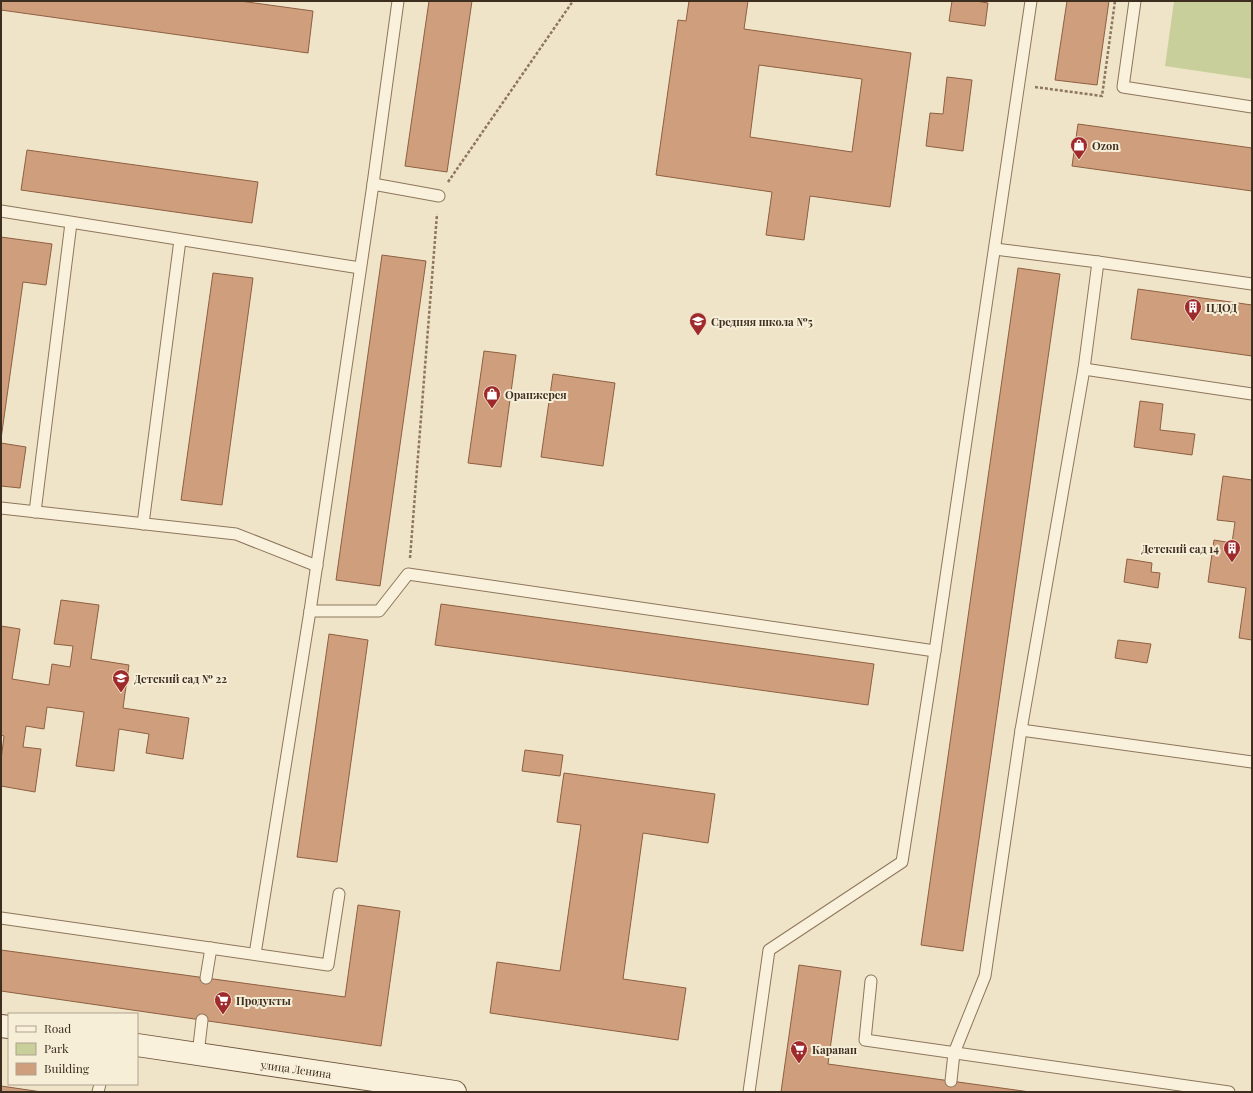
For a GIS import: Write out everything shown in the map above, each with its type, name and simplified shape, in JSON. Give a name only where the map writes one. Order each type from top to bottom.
[{"type":"street","name":"улица Ленина","points":[[138,1046],[455,1092]]},
{"type":"lane","points":[[255,954],[317,566],[398,1]]},
{"type":"lane","points":[[749,1092],[769,950],[902,862],[935,651],[1031,1]]},
{"type":"lane","points":[[1136,1],[1123,87],[1252,107]]},
{"type":"lane","points":[[372,184],[439,196]]},
{"type":"lane","points":[[1,211],[360,268]]},
{"type":"lane","points":[[35,512],[71,223]]},
{"type":"lane","points":[[143,524],[180,240]]},
{"type":"lane","points":[[995,249],[1252,284]]},
{"type":"lane","points":[[950,1081],[954,1052],[985,976],[1021,730],[1084,369],[1098,262]]},
{"type":"lane","points":[[1084,369],[1252,394]]},
{"type":"lane","points":[[1,508],[236,534],[317,566]]},
{"type":"lane","points":[[310,611],[379,611],[408,574],[935,651]]},
{"type":"lane","points":[[1021,730],[1252,762]]},
{"type":"lane","points":[[1,918],[328,965],[339,894]]},
{"type":"lane","points":[[206,978],[211,948]]},
{"type":"lane","points":[[871,982],[865,1040],[1229,1092]]},
{"type":"lane","points":[[198,1054],[202,1020]]},
{"type":"path","points":[[408,574],[439,196],[573,1]]},
{"type":"path","points":[[1033,86],[1102,96],[1115,1]]},
{"type":"green space","points":[[1174,1],[1252,1],[1252,79],[1165,66]]},
{"type":"building","points":[[1,1],[240,1],[313,11],[308,53],[1,10]]},
{"type":"building","points":[[429,1],[472,1],[447,172],[405,166]]},
{"type":"building","points":[[689,1],[748,1],[744,29],[911,53],[890,207],[810,196],[804,240],[766,235],[772,192],[656,175],[678,20],[686,21]],"holes":[[[759,65],[862,79],[852,152],[750,137]]]},
{"type":"building","points":[[952,1],[976,1],[988,3],[985,26],[949,21]]},
{"type":"building","points":[[1067,1],[1109,1],[1097,85],[1055,80]]},
{"type":"building","points":[[947,77],[972,80],[963,151],[926,146],[930,113],[943,114]]},
{"type":"building","points":[[1078,124],[1252,148],[1252,191],[1072,166]]},
{"type":"building","points":[[27,150],[258,182],[252,223],[21,190]]},
{"type":"building","points":[[1,237],[52,244],[46,285],[23,282],[1,439]]},
{"type":"building","points":[[382,255],[426,261],[380,586],[336,580]]},
{"type":"building","points":[[1018,268],[1060,274],[963,951],[921,945]]},
{"type":"building","points":[[213,273],[253,278],[222,505],[181,500]]},
{"type":"building","name":"ЦДОД","points":[[1138,289],[1252,305],[1252,356],[1131,339]]},
{"type":"building","name":"Оранжерея","points":[[484,351],[516,355],[501,467],[468,463]]},
{"type":"building","points":[[553,374],[615,383],[603,466],[541,457]]},
{"type":"building","points":[[1140,401],[1163,404],[1160,430],[1195,434],[1192,455],[1134,447]]},
{"type":"building","points":[[1,443],[26,447],[20,488],[1,486]]},
{"type":"building","name":"Детский сад 14","points":[[1223,476],[1252,480],[1252,640],[1239,638],[1246,588],[1208,582],[1214,540],[1232,543],[1235,522],[1217,520]]},
{"type":"building","points":[[1127,559],[1152,563],[1151,572],[1160,573],[1158,588],[1124,582]]},
{"type":"building","points":[[61,600],[99,605],[91,659],[129,665],[123,708],[189,718],[183,759],[146,753],[149,734],[119,729],[114,771],[76,766],[84,712],[47,707],[44,729],[26,726],[23,747],[41,749],[35,792],[1,786],[1,760],[4,736],[1,735],[1,626],[20,629],[12,679],[49,685],[52,664],[70,667],[73,646],[54,644]]},
{"type":"building","points":[[441,604],[874,664],[868,705],[435,645]]},
{"type":"building","points":[[329,634],[368,640],[337,862],[297,857]]},
{"type":"building","points":[[1118,640],[1151,644],[1147,663],[1115,658]]},
{"type":"building","points":[[525,750],[563,755],[560,776],[522,771]]},
{"type":"building","points":[[564,773],[715,794],[708,843],[643,833],[623,979],[686,988],[678,1040],[490,1013],[497,962],[560,971],[581,825],[557,822]]},
{"type":"building","points":[[358,905],[400,911],[381,1046],[1,991],[1,950],[345,997]]},
{"type":"building","points":[[799,965],[841,971],[828,1064],[1030,1092],[781,1092]]},
{"type":"building","points":[[1,1086],[42,1092],[1,1092]]},
{"type":"place","name":"Ozon","points":[[1079,160]]},
{"type":"place","name":"ЦДОД","points":[[1193,322]]},
{"type":"place","name":"Средняя школа №5","points":[[698,336]]},
{"type":"place","name":"Оранжерея","points":[[492,409]]},
{"type":"place","name":"Детский сад 14","points":[[1232,563]]},
{"type":"place","name":"Детский сад № 22","points":[[121,693]]},
{"type":"place","name":"Продукты","points":[[223,1015]]},
{"type":"place","name":"Караван","points":[[799,1064]]}]
